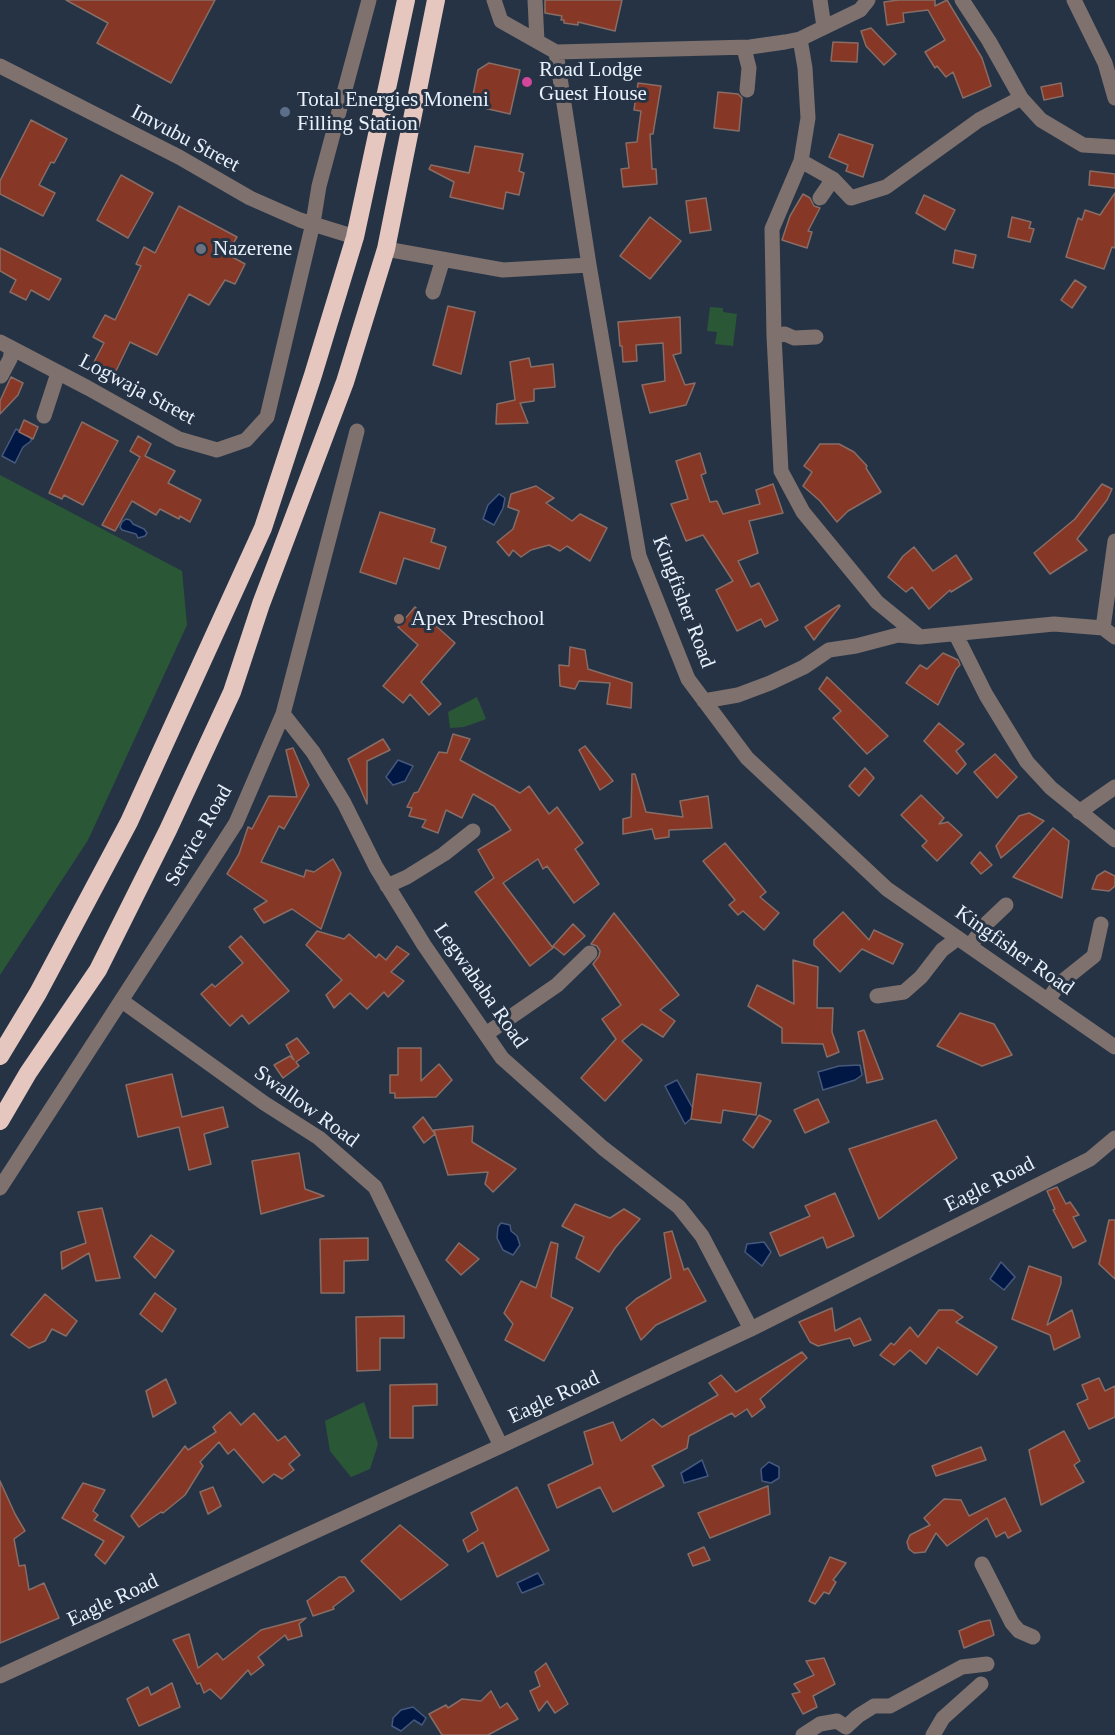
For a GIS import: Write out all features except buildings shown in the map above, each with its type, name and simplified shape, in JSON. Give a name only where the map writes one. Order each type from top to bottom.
[{"type":"highway","points":[[0,1056],[38,993],[129,822],[263,528],[355,237],[406,0]]},
{"type":"highway","points":[[0,1121],[28,1073],[98,970],[168,830],[232,692],[261,604],[345,382],[386,249],[436,0]]},
{"type":"street","points":[[313,223],[320,186],[369,0]]},
{"type":"street","points":[[494,0],[501,21],[556,52],[744,48],[800,39],[860,10],[868,0]]},
{"type":"street","points":[[535,0],[537,41]]},
{"type":"street","points":[[819,0],[824,27]]},
{"type":"street","points":[[962,0],[1021,98],[1041,120],[1083,145],[1115,147]]},
{"type":"street","points":[[1074,0],[1105,63],[1115,98]]},
{"type":"street","points":[[800,39],[805,68],[808,118],[801,161],[772,229],[774,336],[781,471],[803,512],[877,602],[920,637]]},
{"type":"street","points":[[744,48],[749,68],[747,90]]},
{"type":"street","name":"Kingfisher Road","points":[[556,52],[589,265],[639,556],[688,679],[747,758],[887,889],[1115,1047]]},
{"type":"street","name":"Imvubu Street","points":[[0,66],[179,157],[250,198],[300,220],[355,237]]},
{"type":"street","points":[[801,161],[833,179],[851,198],[886,187],[979,120],[1021,98]]},
{"type":"street","points":[[820,198],[833,179]]},
{"type":"street","name":"Logwaja Street","points":[[6,345],[179,439],[217,450],[246,440],[267,417],[313,223]]},
{"type":"street","points":[[386,249],[503,270],[589,265]]},
{"type":"street","points":[[433,292],[443,259]]},
{"type":"street","points":[[774,336],[785,334],[794,338],[816,337]]},
{"type":"street","points":[[1,376],[10,359],[6,345]]},
{"type":"street","points":[[44,416],[58,373]]},
{"type":"street","name":"Service Road","points":[[0,1188],[236,823],[283,714],[357,431]]},
{"type":"street","points":[[704,701],[738,695],[770,683],[804,667],[829,650],[856,646],[898,635],[920,637],[956,635],[1054,624],[1109,633],[1115,541]]},
{"type":"street","points":[[956,635],[986,694],[1027,762],[1051,789],[1115,840]]},
{"type":"street","name":"Legwababa Road","points":[[283,714],[318,760],[344,802],[376,867],[424,945],[502,1058],[603,1148],[680,1207],[702,1236],[751,1329]]},
{"type":"street","points":[[1079,812],[1115,788]]},
{"type":"street","points":[[387,886],[407,877],[444,854],[473,831]]},
{"type":"street","points":[[877,996],[904,992],[921,977],[942,950],[964,942],[1006,905]]},
{"type":"street","points":[[1048,1000],[1059,984],[1094,956],[1101,924]]},
{"type":"street","points":[[486,1034],[557,985],[590,953]]},
{"type":"street","name":"Swallow Road","points":[[122,1001],[264,1103],[319,1138],[375,1187],[501,1446]]},
{"type":"street","name":"Eagle Road","points":[[0,1676],[751,1329],[1090,1159],[1115,1138]]},
{"type":"street","points":[[982,1564],[1012,1623],[1019,1631],[1033,1637]]},
{"type":"street","points":[[803,1735],[820,1724],[837,1721],[846,1727],[874,1706],[890,1706],[962,1667],[987,1664]]},
{"type":"street","points":[[933,1735],[943,1718],[981,1684]]},
{"type":"green space","points":[[710,307],[723,308],[723,312],[737,314],[733,346],[715,344],[717,332],[707,331]]},
{"type":"green space","points":[[0,475],[182,571],[187,625],[88,840],[0,975]]},
{"type":"green space","points":[[477,697],[486,719],[464,727],[450,728],[448,712]]},
{"type":"green space","points":[[364,1402],[378,1444],[370,1469],[351,1477],[330,1451],[325,1421]]},
{"type":"water","points":[[16,429],[31,438],[31,441],[23,447],[15,463],[2,456]]},
{"type":"water","points":[[499,494],[505,498],[503,508],[494,525],[483,519],[488,505]]},
{"type":"water","points":[[126,519],[144,529],[147,533],[145,536],[138,538],[136,534],[122,530],[120,527]]},
{"type":"water","points":[[398,760],[413,766],[405,781],[393,785],[386,777]]},
{"type":"water","points":[[860,1065],[862,1075],[855,1080],[823,1090],[818,1072],[839,1066]]},
{"type":"water","points":[[677,1080],[696,1114],[685,1124],[665,1086]]},
{"type":"water","points":[[501,1223],[510,1225],[511,1231],[517,1236],[520,1245],[513,1255],[503,1250],[497,1238],[498,1227]]},
{"type":"water","points":[[764,1242],[771,1252],[762,1266],[745,1252],[747,1244]]},
{"type":"water","points":[[1001,1262],[1015,1277],[1004,1290],[990,1279]]},
{"type":"water","points":[[702,1460],[708,1476],[684,1483],[681,1473]]},
{"type":"water","points":[[769,1462],[779,1467],[779,1478],[771,1483],[762,1481],[761,1469]]},
{"type":"water","points":[[538,1573],[544,1584],[522,1593],[517,1583]]},
{"type":"water","points":[[413,1707],[426,1718],[422,1725],[414,1720],[401,1731],[392,1726],[393,1718],[401,1710]]},
{"type":"place","name":"Road Lodge Guest House","points":[[527,82]]},
{"type":"place","name":"Total Energies Moneni Filling Station","points":[[285,112]]},
{"type":"place","name":"Nazerene","points":[[201,249]]},
{"type":"place","name":"Apex Preschool","points":[[399,619]]}]
